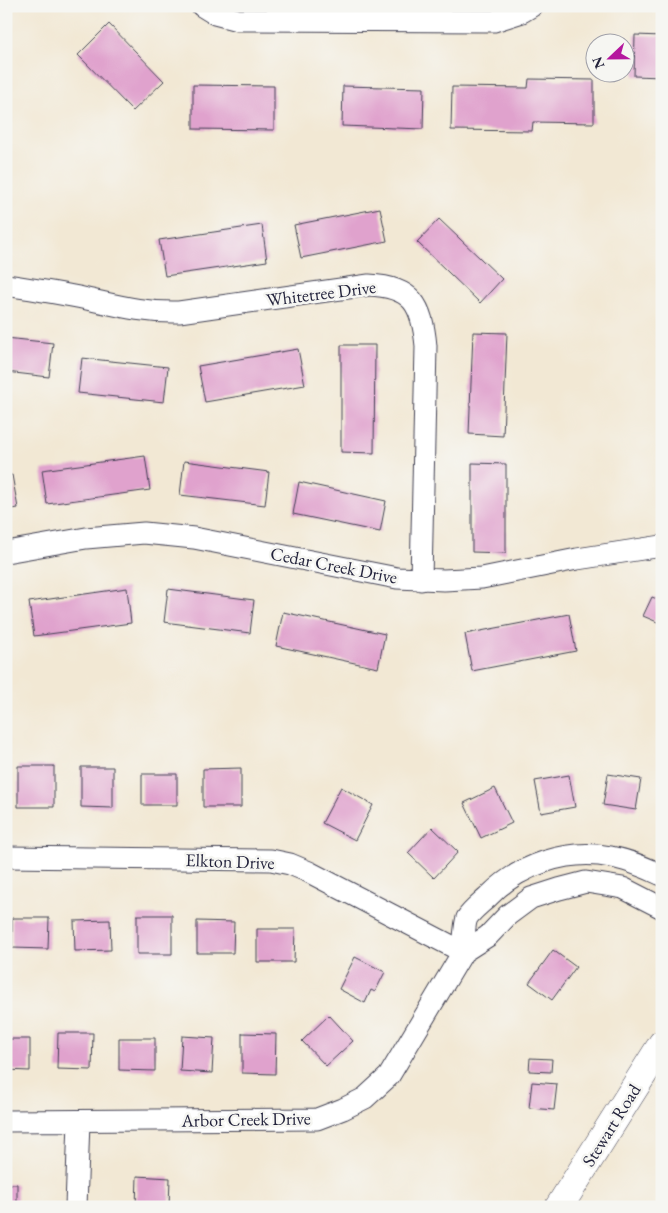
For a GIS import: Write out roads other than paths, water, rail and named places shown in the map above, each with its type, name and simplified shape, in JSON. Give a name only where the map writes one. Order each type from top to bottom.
[{"type":"street","points":[[202,6],[215,14],[238,20],[468,13],[494,21],[522,12],[532,6]]},
{"type":"street","name":"Whitetree Drive","points":[[6,285],[86,299],[139,311],[159,313],[179,312],[369,285],[387,286],[401,291],[412,298],[420,311],[424,325],[426,346],[421,580]]},
{"type":"street","name":"Cedar Creek Drive","points":[[6,552],[86,538],[144,533],[194,538],[396,578],[421,580],[482,578],[577,559],[662,546]]},
{"type":"street","points":[[586,882],[589,855]]},
{"type":"street","name":"Arbor Creek Drive","points":[[6,1120],[318,1119],[364,1098],[389,1076],[463,952],[467,919],[498,887],[519,872],[544,861],[589,855],[611,856],[662,875]]},
{"type":"street","name":"Elkton Drive","points":[[6,857],[271,860],[290,864],[309,872],[463,952]]},
{"type":"street","name":"Arbor Creek Drive","points":[[463,952],[488,936],[508,915],[531,898],[559,888],[586,882],[623,888],[662,908]]},
{"type":"street","name":"Stewart Road","points":[[560,1207],[662,1044]]},
{"type":"street","points":[[76,1207],[80,1121]]}]
